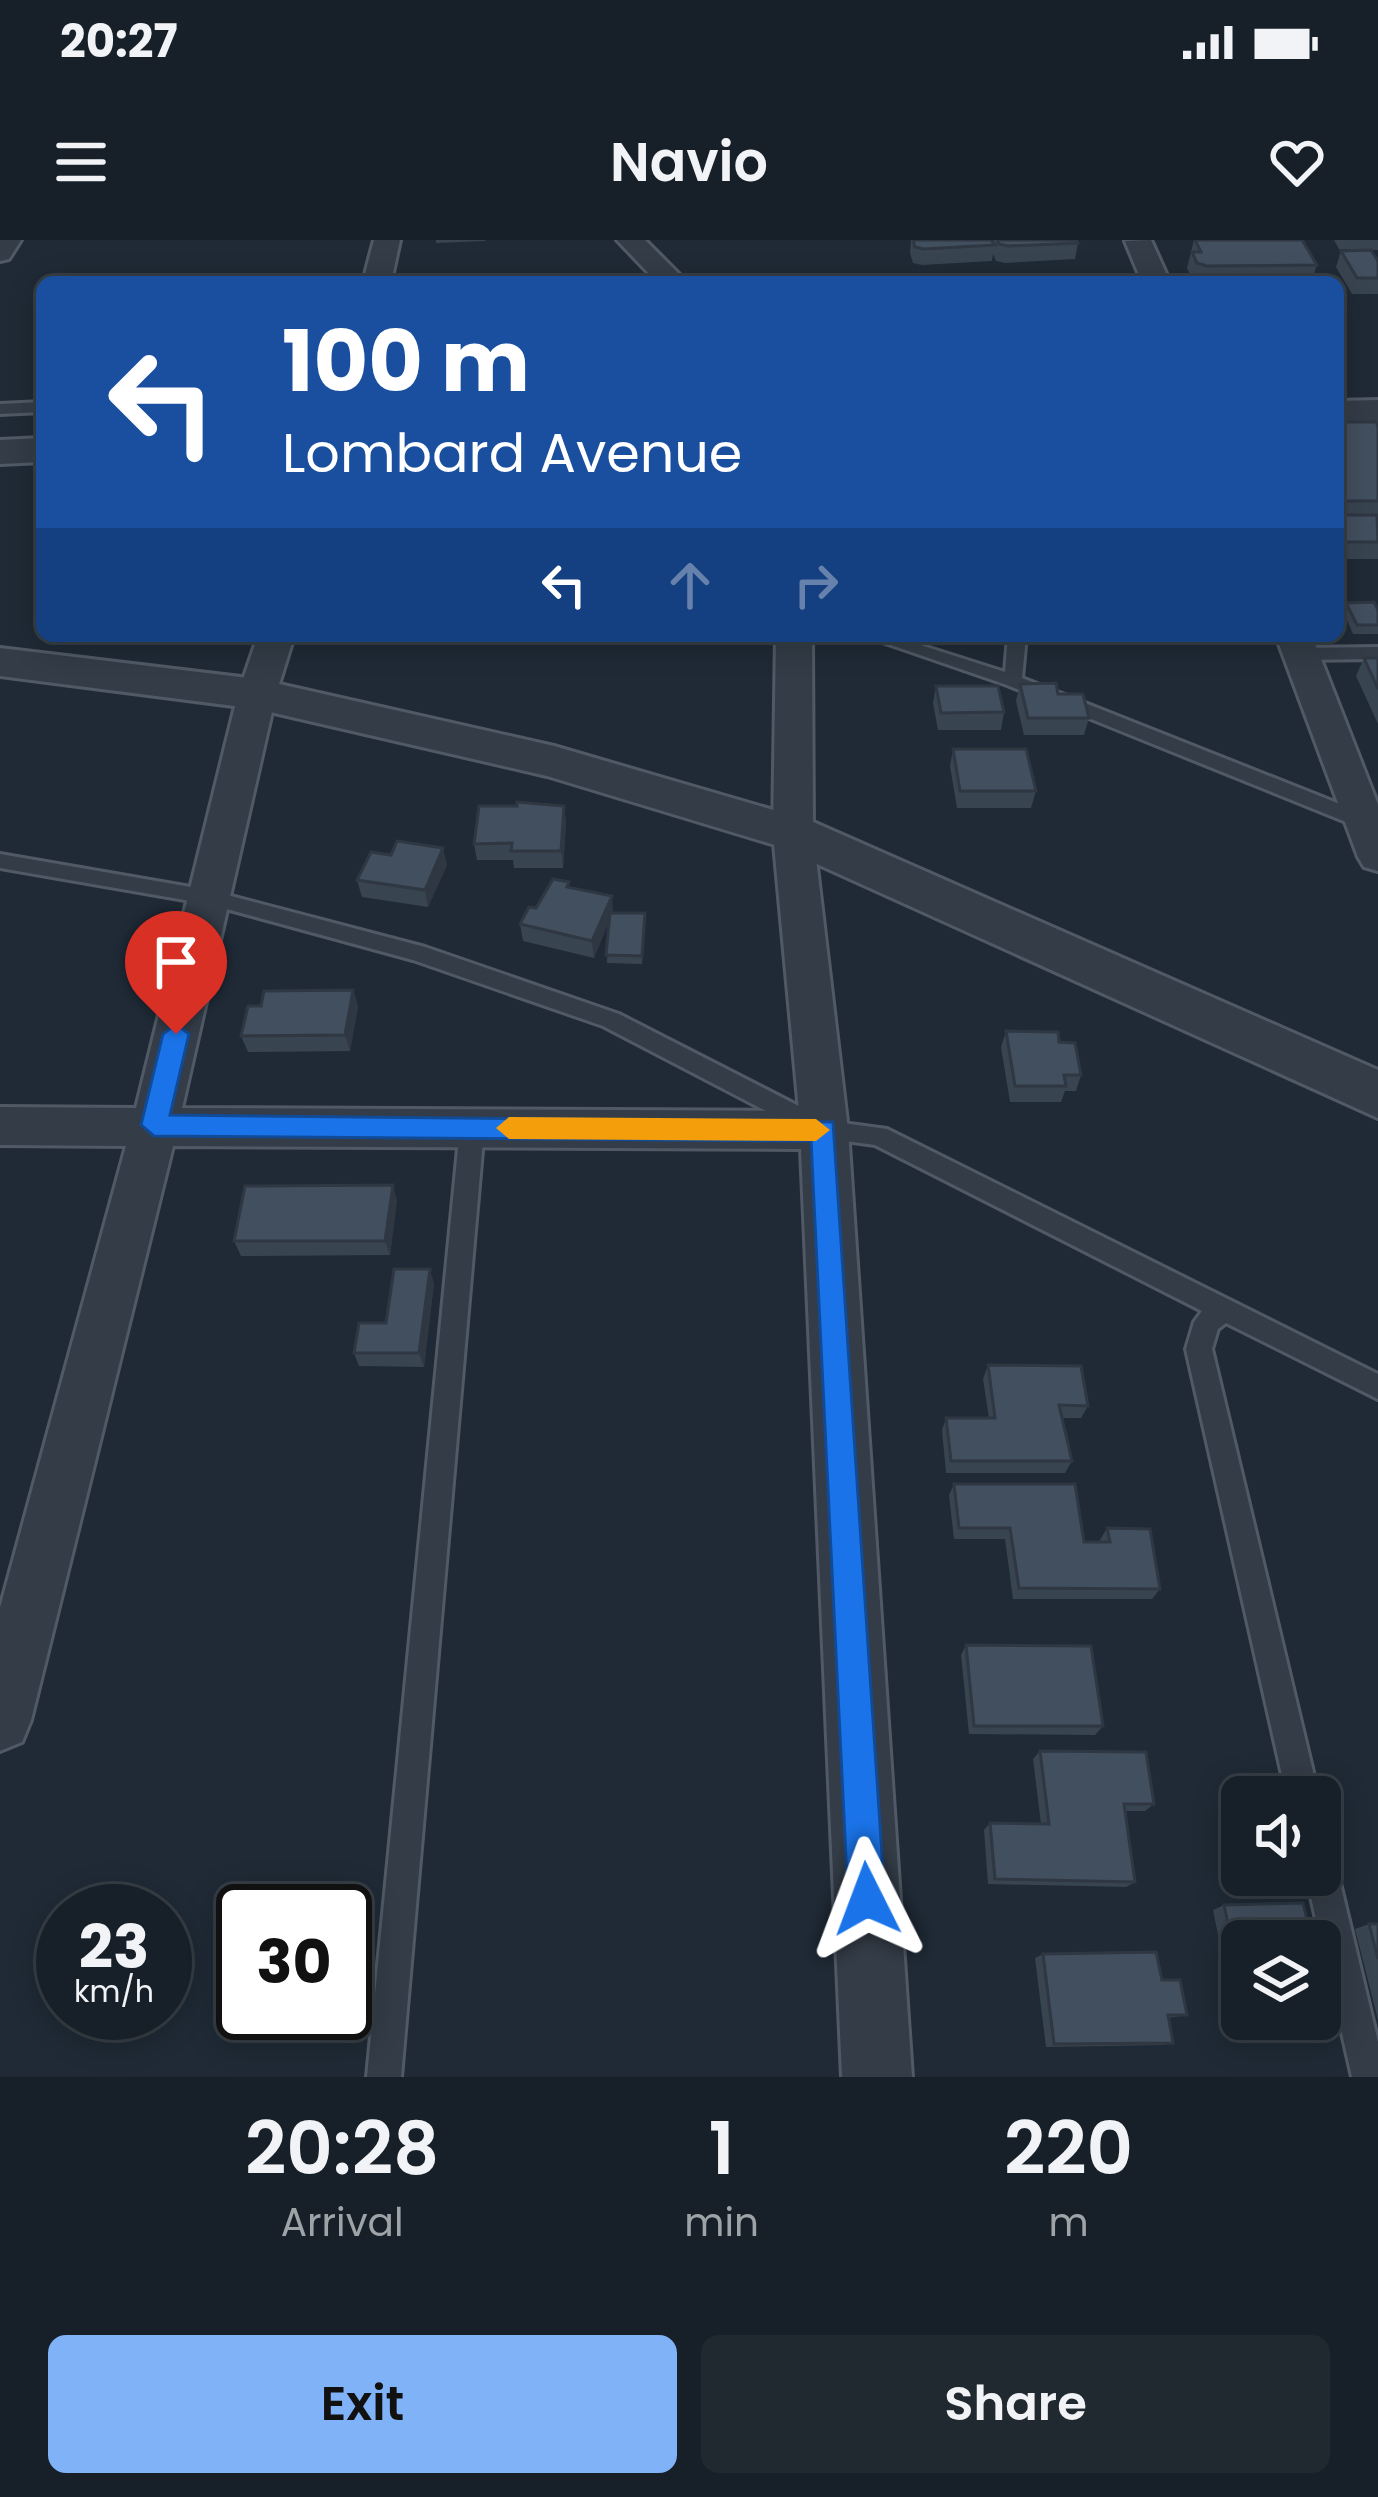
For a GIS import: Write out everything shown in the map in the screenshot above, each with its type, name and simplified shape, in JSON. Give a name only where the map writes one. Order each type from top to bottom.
[{"type":"street","points":[[0,253],[8,240]]},
{"type":"street","points":[[378,276],[387,240]]},
{"type":"street","points":[[630,240],[667,276]]},
{"type":"street","points":[[1138,241],[1153,276]]},
{"type":"street","points":[[1344,412],[1378,410]]},
{"type":"street","points":[[0,452],[36,450]]},
{"type":"street","points":[[0,1720],[154,1125],[257,694],[274,642]]},
{"type":"street","points":[[794,642],[793,833],[824,1130],[877,2077]]},
{"type":"street","points":[[1298,645],[1367,813]]},
{"type":"street","points":[[0,662],[257,694],[554,762],[793,833],[1378,1095]]},
{"type":"street","points":[[0,1126],[824,1130]]},
{"type":"lane","points":[[0,409],[36,407]]},
{"type":"lane","points":[[893,642],[1013,681],[1367,813]]},
{"type":"lane","points":[[1013,681],[1016,642]]},
{"type":"lane","points":[[1298,645],[1378,653]]},
{"type":"lane","points":[[0,862],[208,898],[417,953],[611,1020],[824,1130],[879,1136],[1378,1387]]},
{"type":"lane","points":[[384,2077],[472,1127]]},
{"type":"lane","points":[[1225,1310],[1207,1322],[1199,1349],[1298,1776]]},
{"type":"lane","points":[[1327,1896],[1369,2077]]},
{"type":"building","points":[[913,240],[991,240],[995,245],[924,249],[915,247]]},
{"type":"building","points":[[997,240],[1076,240],[1078,243],[1008,246]]},
{"type":"building","points":[[1195,240],[1302,240],[1317,265],[1207,266],[1197,263],[1192,252],[1201,252]]},
{"type":"building","points":[[1371,250],[1378,261],[1378,278],[1357,278],[1341,251]]},
{"type":"building","points":[[1344,422],[1376,422],[1378,426],[1378,501],[1344,501]]},
{"type":"building","points":[[1344,515],[1377,515],[1378,542],[1344,542]]},
{"type":"building","points":[[1374,602],[1378,625],[1357,625],[1346,603]]},
{"type":"building","points":[[1364,658],[1378,658],[1378,689]]},
{"type":"building","points":[[1056,683],[1058,694],[1083,694],[1089,718],[1028,718],[1020,684]]},
{"type":"building","points":[[936,686],[998,686],[1004,712],[941,713]]},
{"type":"building","points":[[953,749],[1026,749],[1036,791],[960,791]]},
{"type":"building","points":[[517,802],[564,806],[561,851],[511,851],[512,843],[474,844],[479,806],[517,806]]},
{"type":"building","points":[[397,841],[443,848],[425,890],[357,880],[371,852],[391,855]]},
{"type":"building","points":[[553,879],[569,882],[567,887],[612,896],[592,941],[520,924]]},
{"type":"building","points":[[610,913],[645,913],[642,956],[606,955]]},
{"type":"building","points":[[353,990],[345,1035],[241,1036],[248,1006],[261,1006],[264,991]]},
{"type":"building","points":[[1006,1031],[1058,1032],[1059,1042],[1075,1043],[1081,1075],[1064,1075],[1066,1086],[1015,1086]]},
{"type":"building","points":[[393,1185],[385,1241],[234,1241],[245,1186]]},
{"type":"building","points":[[394,1269],[430,1269],[419,1353],[354,1353],[359,1323],[386,1323]]},
{"type":"building","points":[[988,1365],[1081,1366],[1088,1406],[1059,1405],[1072,1461],[951,1461],[946,1418],[995,1418]]},
{"type":"building","points":[[954,1484],[1075,1484],[1084,1542],[1110,1542],[1107,1528],[1150,1529],[1160,1589],[1019,1588],[1010,1528],[959,1528]]},
{"type":"building","points":[[966,1645],[1091,1646],[1103,1726],[974,1726]]},
{"type":"building","points":[[1040,1751],[1146,1752],[1154,1804],[1124,1804],[1135,1882],[995,1879],[990,1823],[1049,1824]]},
{"type":"building","points":[[1303,1903],[1307,1920],[1227,1920],[1224,1905]]},
{"type":"building","points":[[1369,1924],[1378,1924],[1378,1959]]},
{"type":"building","points":[[1156,1952],[1162,1980],[1180,1980],[1187,2015],[1168,2015],[1173,2043],[1054,2044],[1043,1954]]},
{"type":"slow traffic","points":[[509,1128],[816,1130]]},
{"type":"route","points":[[176,1034],[154,1125],[824,1130],[867,1899]]}]
